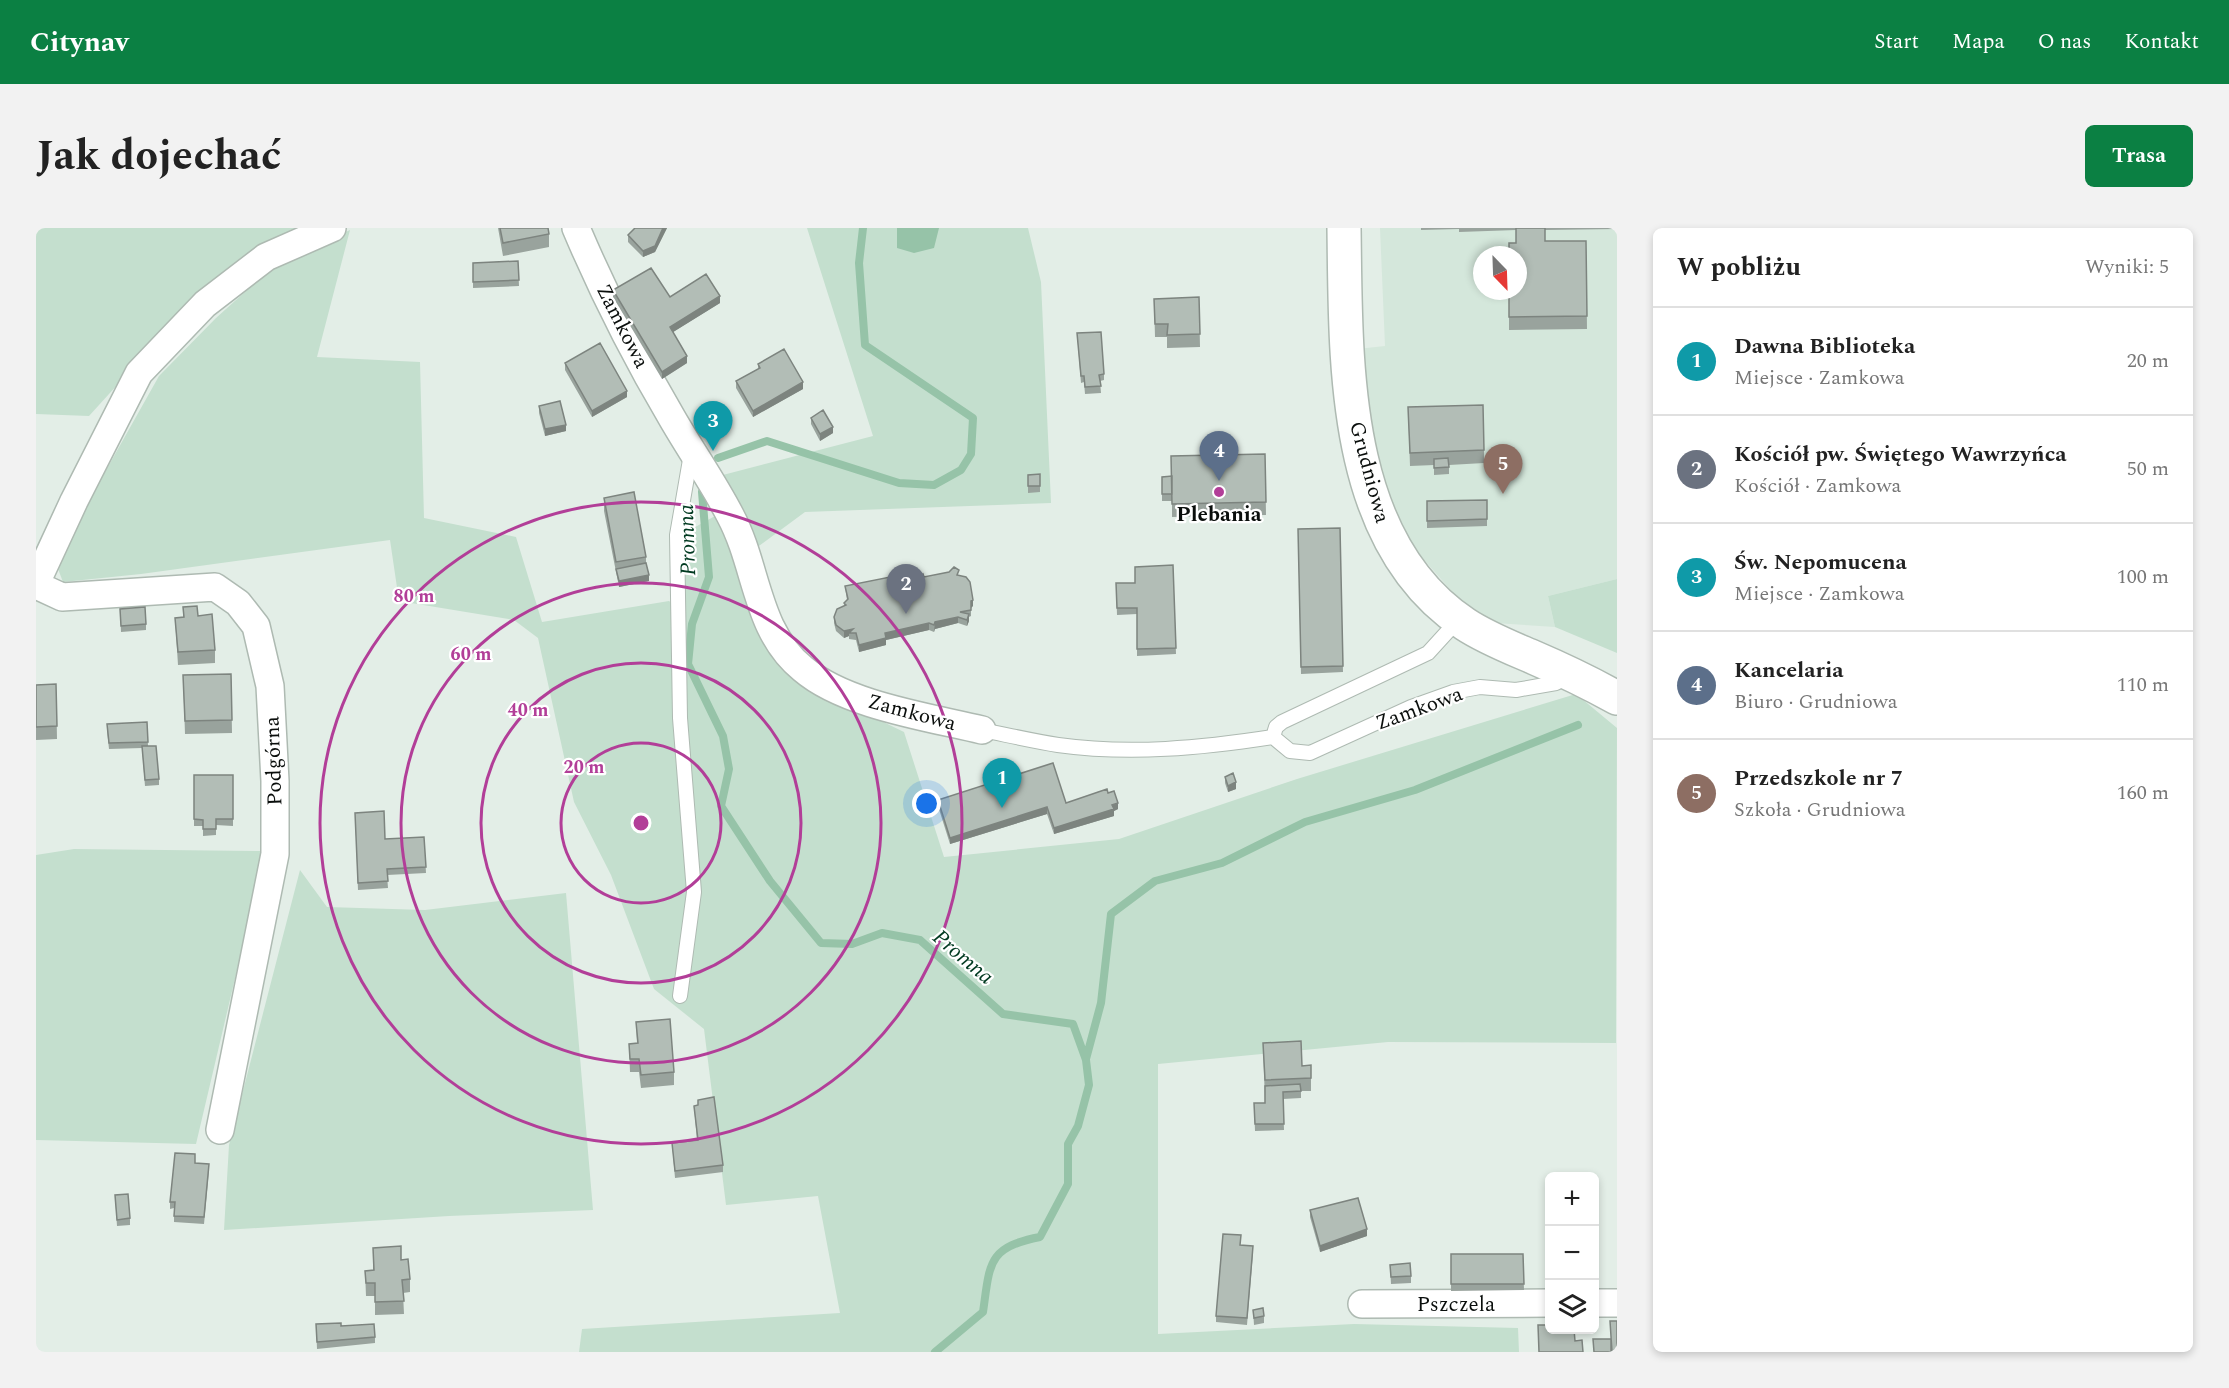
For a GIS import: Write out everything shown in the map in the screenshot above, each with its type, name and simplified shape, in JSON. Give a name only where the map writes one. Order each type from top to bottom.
[{"type":"street","name":"Podgórna","points":[[220,1130],[275,854],[275,781],[270,686],[256,626],[238,603],[215,587],[62,597],[36,584],[74,501],[139,373],[205,304],[266,257],[332,228]]},
{"type":"street","name":"Zamkowa","points":[[576,228],[614,313],[692,452],[732,517],[775,639],[804,671],[874,705],[982,730]]},
{"type":"street","name":"Grudniowa","points":[[1344,228],[1346,367],[1364,464],[1382,525],[1396,552],[1413,578],[1434,600],[1459,619],[1617,698]]},
{"type":"street","points":[[1599,1303],[1617,1303]]},
{"type":"street","name":"Pszczela","points":[[1362,1304],[1545,1304]]},
{"type":"lane","points":[[680,996],[694,892],[680,718],[677,535],[692,452]]},
{"type":"lane","name":"Zamkowa","points":[[1273,737],[1276,727],[1282,722],[1428,653],[1459,619]]},
{"type":"lane","name":"Zamkowa","points":[[982,730],[1060,745],[1137,749],[1206,747],[1273,737],[1290,751],[1310,753],[1412,707],[1453,692],[1480,687],[1516,690],[1556,683],[1572,674]]},
{"type":"shaded area","points":[[36,228],[307,228],[168,329],[89,416],[36,414]]},
{"type":"shaded area","points":[[807,228],[1028,228],[1041,282],[1051,503],[805,512],[752,551],[719,476],[873,436]]},
{"type":"shaded area","points":[[897,228],[939,228],[934,248],[914,253],[897,248]]},
{"type":"shaded area","points":[[1380,228],[1617,228],[1617,579],[1548,596],[1555,627],[1479,622],[1403,536],[1375,451],[1357,349],[1385,346]]},
{"type":"shaded area","points":[[350,230],[317,357],[420,362],[424,518],[516,537],[542,622],[669,601],[683,612],[688,531],[715,516],[734,552],[766,642],[848,705],[904,732],[944,857],[1119,839],[1297,779],[1576,694],[1617,728],[1616,1043],[1388,1042],[1158,1064],[1158,1334],[1354,1324],[1518,1328],[1519,1352],[579,1352],[582,1329],[840,1313],[818,1196],[726,1205],[704,1029],[654,989],[611,875],[574,802],[538,638],[514,620],[399,601],[390,540],[141,574],[63,582],[55,561],[159,376],[216,318],[276,264]]},
{"type":"shaded area","points":[[1617,579],[1617,653],[1555,627],[1548,596]]},
{"type":"shaded area","points":[[74,849],[265,851],[196,1144],[36,1140],[36,855]]},
{"type":"shaded area","points":[[300,870],[327,907],[425,910],[566,893],[593,1210],[449,1216],[224,1230],[229,1145]]},
{"type":"building","points":[[500,228],[548,228],[549,234],[503,243]]},
{"type":"building","points":[[635,228],[663,228],[655,246],[643,251],[628,235]]},
{"type":"building","points":[[1516,228],[1545,228],[1545,241],[1586,241],[1587,316],[1509,317],[1509,300],[1527,300],[1527,246],[1509,246],[1509,243],[1516,243]]},
{"type":"building","points":[[518,261],[519,280],[473,282],[473,263]]},
{"type":"building","points":[[651,268],[670,297],[706,274],[720,296],[670,327],[687,356],[662,372],[613,290]]},
{"type":"building","points":[[1199,297],[1200,334],[1167,335],[1168,324],[1155,324],[1154,299]]},
{"type":"building","points":[[1101,332],[1104,374],[1099,375],[1101,386],[1085,387],[1084,376],[1081,376],[1077,333]]},
{"type":"building","points":[[600,343],[627,391],[592,411],[565,363]]},
{"type":"building","points":[[784,349],[803,382],[753,411],[736,381],[760,368],[758,364]]},
{"type":"building","points":[[560,401],[566,425],[545,429],[539,406]]},
{"type":"building","points":[[1483,405],[1484,450],[1410,453],[1408,407]]},
{"type":"building","points":[[823,410],[833,427],[820,434],[811,418]]},
{"type":"building","name":"Plebania","points":[[1265,454],[1266,502],[1172,504],[1171,456]]},
{"type":"building","points":[[1448,458],[1449,467],[1434,468],[1434,459]]},
{"type":"building","points":[[1040,474],[1040,486],[1028,486],[1028,475]]},
{"type":"building","points":[[1172,476],[1172,494],[1162,494],[1162,477]]},
{"type":"building","points":[[634,492],[646,557],[616,562],[604,498]]},
{"type":"building","points":[[1487,500],[1487,519],[1427,521],[1427,501]]},
{"type":"building","points":[[1340,528],[1343,666],[1301,667],[1298,529]]},
{"type":"building","points":[[646,563],[649,575],[619,581],[616,569]]},
{"type":"building","points":[[1173,565],[1176,648],[1137,649],[1137,608],[1117,608],[1116,583],[1135,583],[1135,567]]},
{"type":"building","points":[[954,567],[959,570],[957,575],[966,577],[970,582],[973,600],[971,610],[960,612],[969,614],[967,620],[958,617],[935,622],[934,625],[929,623],[885,633],[886,638],[859,645],[856,633],[849,633],[853,629],[844,631],[836,625],[834,617],[837,609],[846,605],[844,603],[848,599],[845,586],[900,575],[902,582],[918,578],[923,574],[924,577],[949,572]]},
{"type":"building","points":[[197,606],[198,616],[212,614],[215,650],[178,652],[175,618],[184,617],[183,607]]},
{"type":"building","points":[[145,607],[146,624],[121,626],[120,609]]},
{"type":"building","points":[[231,674],[232,720],[185,721],[183,675]]},
{"type":"building","points":[[56,684],[57,726],[36,727],[36,685]]},
{"type":"building","points":[[147,722],[148,742],[109,743],[107,724]]},
{"type":"building","points":[[142,746],[156,746],[159,779],[145,780]]},
{"type":"building","points":[[1053,763],[1066,803],[1107,789],[1108,793],[1114,791],[1118,803],[1112,805],[1114,809],[1054,828],[1047,807],[950,838],[938,800]]},
{"type":"building","points":[[1233,773],[1236,782],[1228,786],[1225,777]]},
{"type":"building","points":[[194,775],[233,775],[233,819],[216,819],[216,829],[203,829],[203,820],[194,819]]},
{"type":"building","points":[[384,811],[385,839],[424,837],[426,867],[387,869],[388,881],[358,883],[355,813]]},
{"type":"building","points":[[670,1019],[674,1072],[641,1075],[639,1059],[630,1059],[629,1044],[638,1043],[636,1022]]},
{"type":"building","points":[[1301,1041],[1302,1066],[1311,1065],[1311,1078],[1265,1080],[1263,1043]]},
{"type":"building","points":[[1300,1084],[1301,1091],[1283,1092],[1284,1124],[1255,1124],[1254,1103],[1265,1103],[1265,1086]]},
{"type":"building","points":[[714,1097],[723,1165],[675,1171],[672,1143],[698,1140],[694,1106],[698,1105],[698,1100]]},
{"type":"building","points":[[175,1153],[195,1154],[195,1163],[209,1164],[204,1217],[174,1216],[175,1202],[170,1202]]},
{"type":"building","points":[[128,1194],[130,1218],[117,1220],[115,1195]]},
{"type":"building","points":[[1358,1198],[1367,1229],[1320,1246],[1310,1210]]},
{"type":"building","points":[[1223,1234],[1241,1235],[1240,1245],[1253,1246],[1247,1318],[1216,1316]]},
{"type":"building","points":[[401,1246],[401,1260],[408,1259],[410,1279],[402,1280],[404,1301],[375,1302],[375,1283],[366,1283],[365,1271],[374,1270],[373,1248]]},
{"type":"building","points":[[1451,1254],[1523,1254],[1524,1284],[1451,1284]]},
{"type":"building","points":[[1410,1263],[1411,1276],[1391,1277],[1390,1265]]},
{"type":"building","points":[[1263,1308],[1264,1316],[1254,1318],[1253,1310]]},
{"type":"building","points":[[1610,1321],[1617,1321],[1617,1352],[1612,1352]]},
{"type":"building","points":[[341,1323],[341,1326],[374,1324],[375,1337],[317,1342],[316,1324]]},
{"type":"building","points":[[1538,1325],[1545,1325],[1545,1334],[1574,1334],[1575,1341],[1582,1340],[1583,1352],[1539,1352]]},
{"type":"building","points":[[1593,1339],[1611,1339],[1611,1352],[1594,1352]]},
{"type":"waterway","name":"Promna","points":[[718,458],[767,441],[899,483],[934,485],[961,470],[971,454],[973,418],[865,345],[859,263],[863,228]]},
{"type":"waterway","name":"Promna","points":[[702,492],[709,577],[692,624],[688,664],[723,736],[729,769],[721,806],[770,881],[821,943],[852,944],[882,933],[920,940],[1003,1014],[1073,1024],[1086,1060],[1089,1085],[1078,1126],[1068,1144],[1068,1184],[1040,1237],[1010,1246],[994,1260],[987,1281],[983,1312],[935,1352]]},
{"type":"waterway","points":[[1086,1059],[1101,1003],[1111,914],[1155,881],[1222,863],[1305,822],[1415,790],[1578,725]]},
{"type":"place","name":"Św. Nepomucena","points":[[713,451]]},
{"type":"place","name":"Kancelaria","points":[[1219,481]]},
{"type":"place","name":"Plebania","points":[[1219,492]]},
{"type":"place","name":"Przedszkole nr 7","points":[[1503,494]]},
{"type":"place","name":"Kościół pw. Świętego Wawrzyńca","points":[[906,614]]},
{"type":"place","name":"Dawna Biblioteka","points":[[1002,808]]}]
